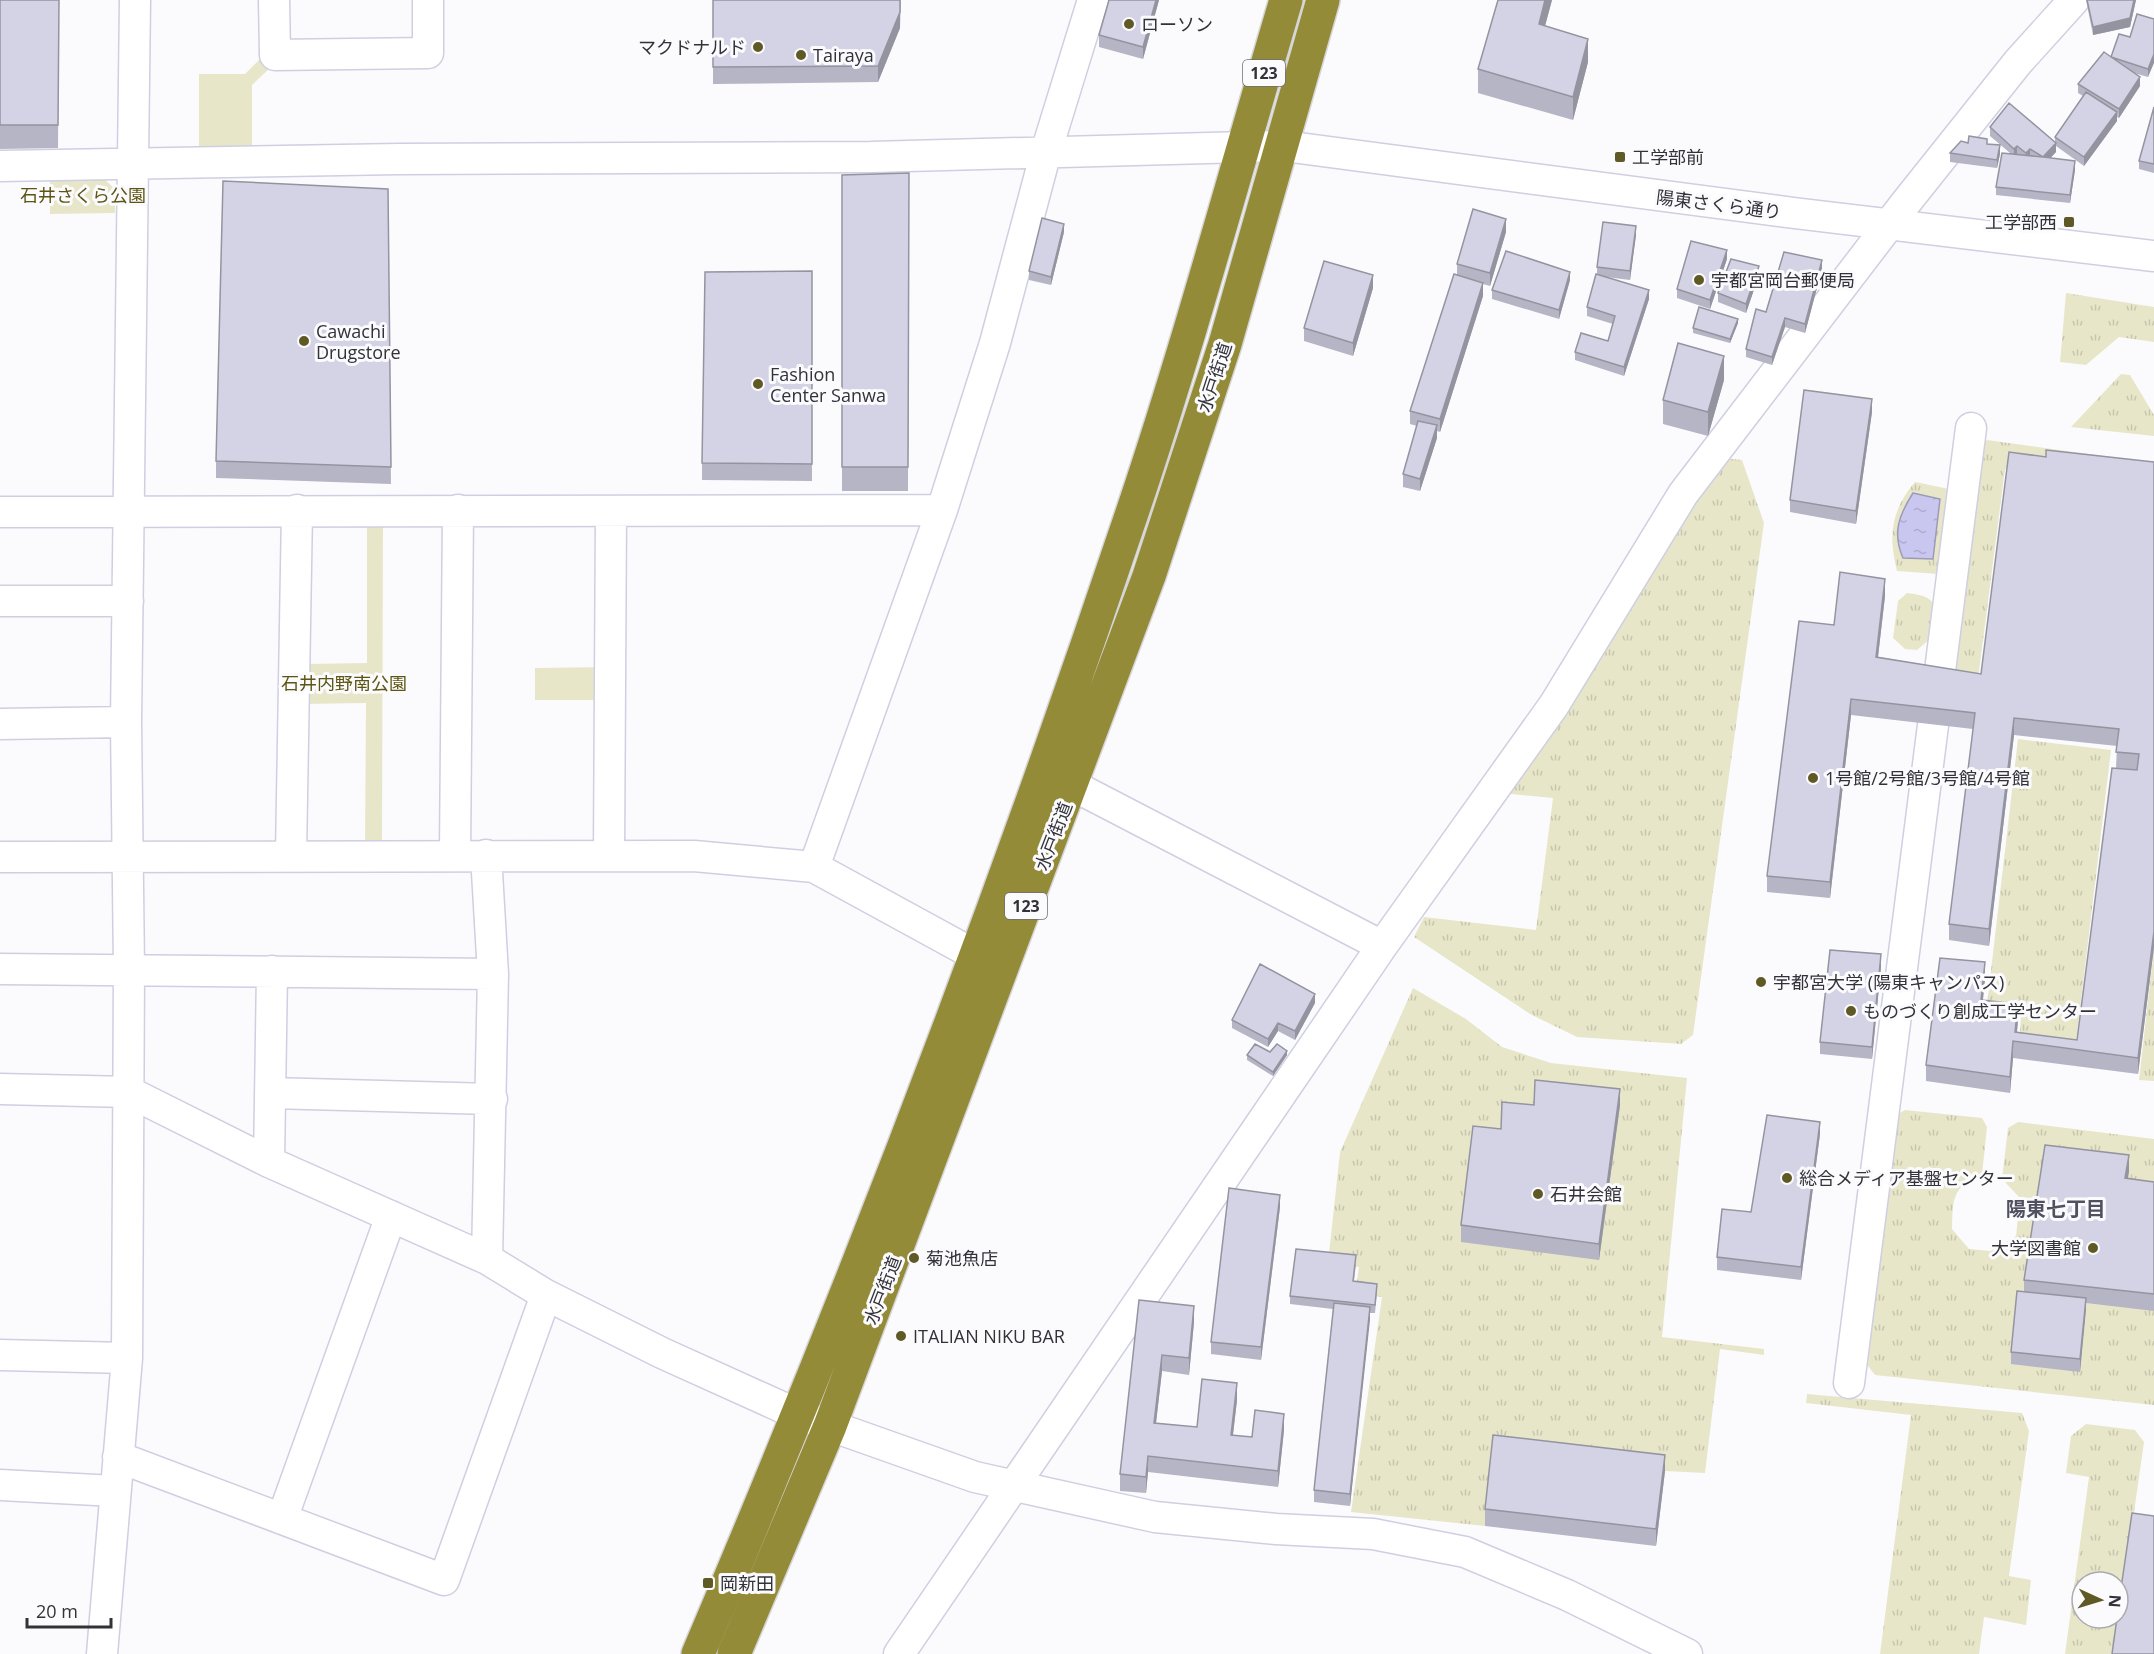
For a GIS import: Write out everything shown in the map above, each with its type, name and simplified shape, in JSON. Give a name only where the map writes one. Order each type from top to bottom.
[{"type":"highway","name":"水戸街道","points":[[698,1654],[860,1259],[1040,774],[1134,506],[1286,0]]},
{"type":"highway","name":"水戸街道","points":[[734,1654],[830,1426],[1072,785],[1170,513],[1225,344],[1284,146],[1323,0]]},
{"type":"street","points":[[102,1654],[127,1358],[129,969],[126,722],[135,0]]},
{"type":"street","points":[[274,0],[275,55],[428,53],[428,0]]},
{"type":"street","points":[[814,867],[942,510],[995,343],[1046,152],[1093,0]]},
{"type":"street","points":[[899,1654],[1382,946],[1554,705],[1683,494],[1889,224],[2018,62],[2074,0]]},
{"type":"street","name":"陽東さくら通り","points":[[0,166],[132,162],[871,157],[1243,145],[1284,146],[2154,256]]},
{"type":"street","points":[[1849,1383],[1971,428]]},
{"type":"street","points":[[291,855],[297,510]]},
{"type":"street","points":[[455,855],[458,510]]},
{"type":"street","points":[[0,512],[942,510]]},
{"type":"street","points":[[609,855],[611,511]]},
{"type":"street","points":[[0,601],[128,601]]},
{"type":"street","points":[[0,724],[126,722]]},
{"type":"street","points":[[1040,774],[1072,785],[1382,946]]},
{"type":"street","points":[[486,855],[493,974],[487,1259]]},
{"type":"street","points":[[0,857],[694,856],[814,867],[1003,970]]},
{"type":"street","points":[[0,969],[493,974]]},
{"type":"street","points":[[269,1162],[272,971]]},
{"type":"street","points":[[0,1089],[129,1092],[269,1162],[487,1259],[546,1295],[662,1353],[798,1414],[975,1477],[1155,1517],[1276,1529],[1373,1534],[1465,1552],[1568,1595],[1687,1654]]},
{"type":"street","points":[[270,1093],[492,1099]]},
{"type":"street","points":[[282,1519],[391,1216]]},
{"type":"street","points":[[118,1457],[444,1580],[546,1295]]},
{"type":"street","points":[[0,1355],[127,1358]]},
{"type":"street","points":[[0,1485],[116,1491]]},
{"type":"green space","points":[[261,58],[271,67],[252,85],[252,146],[199,146],[199,74],[245,74]]},
{"type":"green space","name":"石井さくら公園","points":[[50,176],[101,176],[115,189],[115,213],[50,214]]},
{"type":"green space","points":[[2066,293],[2154,307],[2154,342],[2119,337],[2086,365],[2060,362]]},
{"type":"green space","points":[[2121,374],[2130,375],[2154,415],[2154,436],[2071,427]]},
{"type":"green space","points":[[1987,440],[2154,463],[2036,471],[2005,469],[1977,687],[1946,684],[1975,447]]},
{"type":"green space","points":[[1723,458],[1742,460],[1764,523],[1693,1035],[1681,1044],[1577,1037],[1530,1014],[1414,937],[1424,917],[1536,930],[1553,798],[1501,793]]},
{"type":"green space","points":[[1915,482],[1949,489],[1939,574],[1897,571],[1892,535],[1896,513]]},
{"type":"green space","name":"石井内野南公園","points":[[367,524],[383,525],[382,844],[365,844],[366,703],[304,704],[305,664],[367,663]]},
{"type":"green space","points":[[1907,593],[1927,598],[1934,606],[1930,639],[1917,650],[1905,649],[1893,638],[1898,601]]},
{"type":"green space","points":[[611,667],[611,700],[535,700],[535,668]]},
{"type":"green space","points":[[2018,739],[2111,750],[2075,1050],[2019,1044],[2021,1017],[1986,1013]]},
{"type":"green space","points":[[2154,948],[2154,1081],[2139,1080]]},
{"type":"green space","points":[[1413,988],[1466,1019],[1502,1047],[1551,1063],[1687,1078],[1662,1337],[1764,1349],[1764,1355],[1720,1349],[1705,1473],[1665,1471],[1493,1452],[1485,1526],[1351,1512],[1382,1297],[1355,1294],[1359,1267],[1328,1263],[1340,1152]]},
{"type":"green space","points":[[1905,1110],[1982,1118],[1987,1127],[1982,1175],[1964,1184],[1954,1203],[1952,1229],[1969,1249],[1991,1251],[2016,1236],[2020,1198],[2002,1179],[2008,1128],[2018,1122],[2154,1139],[2154,1405],[1875,1375],[1868,1366],[1870,1334],[1896,1115]]},
{"type":"green space","points":[[1807,1394],[2022,1413],[2029,1431],[2009,1576],[2031,1580],[2026,1625],[1984,1617],[1979,1654],[1880,1654],[1911,1415],[1806,1403]]},
{"type":"green space","points":[[2086,1424],[2135,1430],[2144,1442],[2126,1570],[2076,1570],[2089,1477],[2066,1473],[2071,1436]]},
{"type":"green space","points":[[2070,1617],[2070,1630],[2117,1630],[2114,1654],[2065,1654]]},
{"type":"water","points":[[1913,493],[1940,499],[1933,559],[1903,558],[1900,549],[1899,524]]},
{"type":"building","points":[[0,0],[59,0],[58,125],[0,125]]},
{"type":"building","name":"Tairaya","points":[[713,0],[900,0],[900,12],[878,66],[713,67]]},
{"type":"building","name":"ローソン","points":[[1109,0],[1156,0],[1143,47],[1099,35]]},
{"type":"building","points":[[1498,0],[1545,0],[1539,24],[1588,39],[1573,97],[1478,69]]},
{"type":"building","points":[[2087,0],[2134,0],[2130,18],[2093,27]]},
{"type":"building","points":[[2137,14],[2154,19],[2154,54],[2148,69],[2111,57],[2119,34],[2130,37]]},
{"type":"building","points":[[2104,52],[2140,77],[2119,109],[2078,84]]},
{"type":"building","points":[[2086,92],[2117,112],[2084,157],[2055,137]]},
{"type":"building","points":[[2009,103],[2056,143],[2043,157],[2030,149],[2026,153],[2017,146],[2014,149],[1990,127]]},
{"type":"building","points":[[2154,107],[2154,164],[2139,161]]},
{"type":"building","points":[[1969,136],[1987,139],[1987,144],[2000,145],[1997,160],[1950,153],[1961,141],[1968,143]]},
{"type":"building","points":[[2002,153],[2075,161],[2070,195],[1996,187]]},
{"type":"building","points":[[909,173],[908,467],[842,467],[842,175]]},
{"type":"building","name":"Cawachi Drugstore","points":[[223,181],[388,189],[391,467],[216,461]]},
{"type":"building","points":[[1473,209],[1506,219],[1490,273],[1457,264]]},
{"type":"building","points":[[1042,218],[1064,224],[1051,277],[1029,271]]},
{"type":"building","points":[[1603,222],[1636,226],[1630,271],[1597,267]]},
{"type":"building","points":[[1691,241],[1727,250],[1710,300],[1677,289]]},
{"type":"building","points":[[1506,251],[1570,272],[1559,310],[1492,290]]},
{"type":"building","points":[[1784,252],[1822,260],[1805,324],[1785,318],[1772,357],[1746,349],[1756,309],[1766,312]]},
{"type":"building","points":[[1731,259],[1759,266],[1746,304],[1718,293]]},
{"type":"building","points":[[1324,261],[1373,275],[1353,343],[1304,328]]},
{"type":"building","name":"Fashion Center Sanwa","points":[[812,271],[812,464],[702,463],[705,272]]},
{"type":"building","points":[[1454,274],[1483,283],[1440,419],[1410,411]]},
{"type":"building","points":[[1596,274],[1649,290],[1624,367],[1575,352],[1581,333],[1608,341],[1615,316],[1587,307]]},
{"type":"building","points":[[1699,307],[1738,319],[1730,339],[1693,328]]},
{"type":"building","points":[[1678,343],[1724,356],[1708,412],[1663,400]]},
{"type":"building","points":[[1804,390],[1872,399],[1856,511],[1790,500]]},
{"type":"building","points":[[1418,421],[1437,425],[1420,479],[1403,474]]},
{"type":"building","name":"1号館/2号館/3号館/4号館","points":[[2046,450],[2154,462],[2154,931],[2138,1058],[2013,1041],[2010,1077],[1926,1065],[1940,958],[1985,962],[1981,1000],[2018,1004],[2015,1032],[2077,1040],[2112,768],[2137,770],[2139,754],[2116,752],[2119,729],[2014,718],[1989,929],[1949,924],[1975,713],[1851,699],[1830,882],[1767,876],[1799,621],[1834,625],[1840,572],[1885,579],[1876,657],[1981,674],[2009,452],[2046,457]]},
{"type":"building","name":"ものづくり創成工学センター","points":[[1830,950],[1881,954],[1872,1047],[1820,1042]]},
{"type":"building","points":[[1260,964],[1315,994],[1295,1031],[1278,1023],[1268,1039],[1232,1020]]},
{"type":"building","points":[[1255,1044],[1270,1052],[1277,1044],[1287,1051],[1273,1072],[1247,1055]]},
{"type":"building","name":"石井会館","points":[[1535,1080],[1620,1089],[1599,1244],[1461,1225],[1473,1126],[1501,1129],[1502,1102],[1534,1105]]},
{"type":"building","name":"総合メディア基盤センター","points":[[1767,1115],[1820,1122],[1801,1267],[1717,1257],[1722,1209],[1751,1212]]},
{"type":"building","name":"大学図書館","points":[[2045,1145],[2129,1155],[2125,1178],[2154,1182],[2154,1294],[2024,1280]]},
{"type":"building","points":[[1229,1188],[1280,1195],[1261,1347],[1211,1342]]},
{"type":"building","points":[[1296,1249],[1356,1255],[1353,1281],[1377,1284],[1375,1305],[1290,1296]]},
{"type":"building","points":[[2017,1291],[2086,1298],[2080,1359],[2011,1352]]},
{"type":"building","points":[[1139,1300],[1194,1306],[1189,1358],[1162,1355],[1154,1423],[1197,1427],[1202,1379],[1237,1383],[1231,1435],[1252,1437],[1255,1410],[1284,1414],[1278,1471],[1148,1456],[1146,1477],[1120,1474]]},
{"type":"building","points":[[1334,1303],[1370,1307],[1350,1494],[1314,1490]]},
{"type":"building","points":[[1493,1435],[1665,1455],[1656,1529],[1485,1509]]},
{"type":"building","points":[[2132,1513],[2154,1516],[2154,1654],[2112,1654],[2115,1630],[2130,1630],[2130,1570],[2124,1570]]},
{"type":"place","name":"ローソン","points":[[1129,24]]},
{"type":"place","name":"マクドナルド","points":[[758,47]]},
{"type":"place","name":"Tairaya","points":[[801,55]]},
{"type":"place","name":"工学部前","points":[[1620,157]]},
{"type":"place","name":"工学部西","points":[[2069,222]]},
{"type":"place","name":"宇都宮岡台郵便局","points":[[1699,280]]},
{"type":"place","name":"Cawachi Drugstore","points":[[304,341]]},
{"type":"place","name":"Fashion Center Sanwa","points":[[758,384]]},
{"type":"place","name":"1号館/2号館/3号館/4号館","points":[[1813,778]]},
{"type":"place","name":"宇都宮大学 (陽東キャンパス)","points":[[1761,982]]},
{"type":"place","name":"ものづくり創成工学センター","points":[[1851,1011]]},
{"type":"place","name":"総合メディア基盤センター","points":[[1787,1178]]},
{"type":"place","name":"石井会館","points":[[1538,1194]]},
{"type":"place","name":"大学図書館","points":[[2093,1248]]},
{"type":"place","name":"菊池魚店","points":[[914,1258]]},
{"type":"place","name":"ITALIAN NIKU BAR","points":[[901,1336]]},
{"type":"place","name":"岡新田","points":[[708,1583]]},
{"type":"district","name":"陽東七丁目","points":[[2056,1208]]}]
